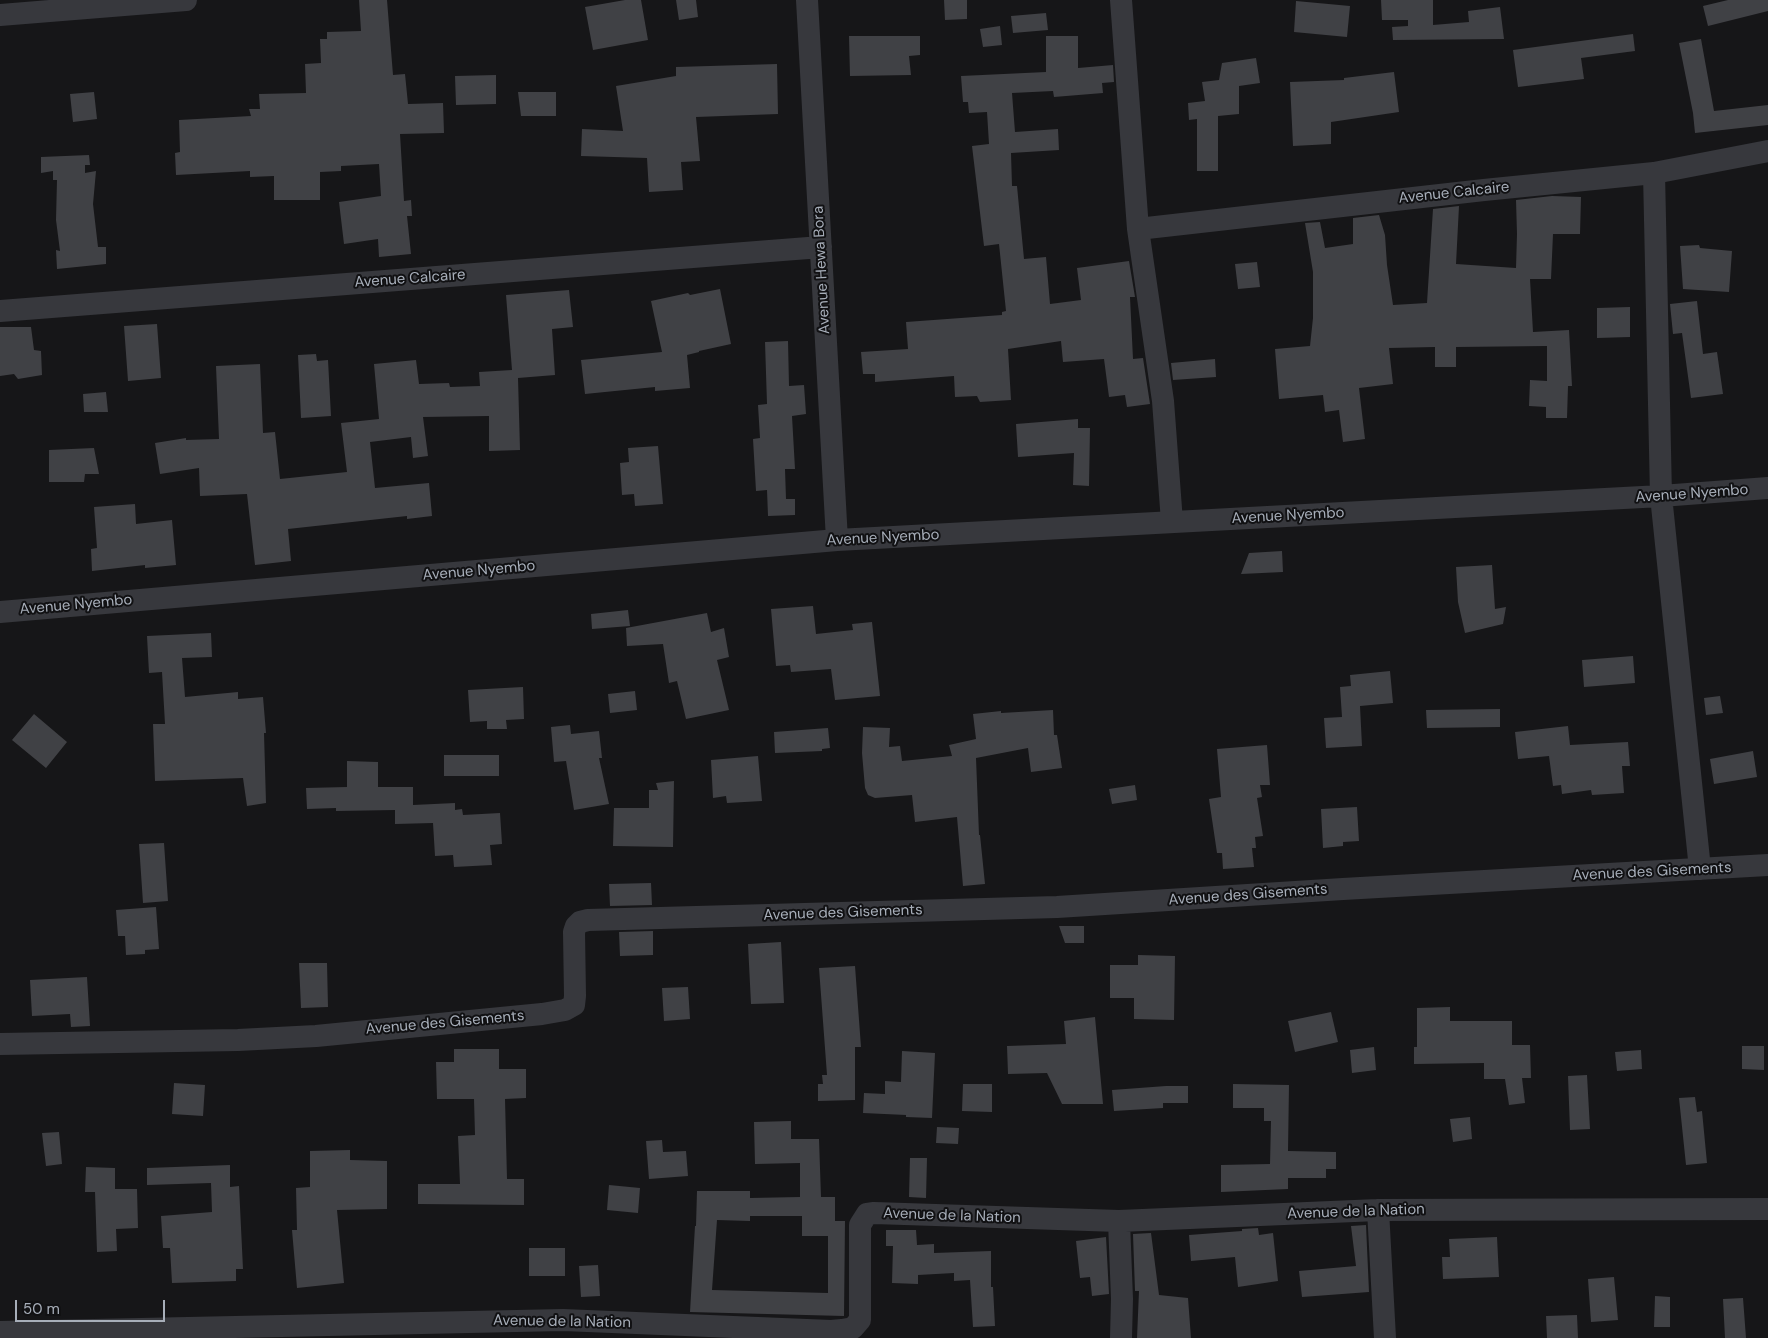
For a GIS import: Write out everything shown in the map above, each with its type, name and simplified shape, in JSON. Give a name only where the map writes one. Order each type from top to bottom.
[{"type":"street","points":[[0,15],[186,0]]},
{"type":"street","name":"Avenue Hewa Bora","points":[[807,0],[837,540]]},
{"type":"street","points":[[1121,0],[1138,229],[1163,401],[1172,522]]},
{"type":"street","name":"Avenue Calcaire","points":[[1138,229],[1654,172],[1768,151]]},
{"type":"street","points":[[1654,172],[1661,496],[1700,869]]},
{"type":"street","name":"Avenue Calcaire","points":[[0,311],[821,247]]},
{"type":"street","name":"Avenue Nyembo","points":[[0,612],[837,540],[1661,496],[1768,488]]},
{"type":"street","name":"Avenue des Gisements","points":[[0,1044],[238,1040],[316,1036],[542,1014],[565,1010],[574,1005],[574,932],[580,922],[588,920],[1057,907],[1768,865]]},
{"type":"street","name":"Avenue de la Nation","points":[[0,1332],[563,1320],[842,1330],[852,1328],[860,1320],[860,1226],[867,1214],[1119,1221],[1378,1210],[1768,1209]]},
{"type":"street","points":[[1378,1210],[1385,1338]]},
{"type":"street","points":[[1119,1221],[1122,1298],[1121,1338]]},
{"type":"building","points":[[359,0],[387,0],[393,75],[405,74],[408,104],[443,103],[444,133],[400,134],[404,201],[411,200],[412,216],[407,216],[411,254],[379,257],[378,239],[344,244],[339,202],[381,196],[379,164],[341,166],[341,171],[320,172],[320,200],[274,200],[274,176],[250,177],[250,171],[176,175],[175,153],[180,152],[179,120],[251,116],[249,109],[260,109],[259,94],[306,93],[305,64],[321,63],[320,39],[327,39],[327,32],[361,31]]},
{"type":"building","points":[[625,0],[641,0],[648,40],[593,50],[585,7]]},
{"type":"building","points":[[676,0],[696,0],[698,17],[679,20]]},
{"type":"building","points":[[944,0],[967,0],[967,19],[945,20]]},
{"type":"building","points":[[1381,0],[1433,0],[1433,25],[1469,22],[1468,11],[1500,7],[1504,39],[1393,40],[1392,27],[1408,26],[1408,20],[1382,20]]},
{"type":"building","points":[[1728,0],[1768,0],[1768,11],[1708,26],[1703,6]]},
{"type":"building","points":[[1296,1],[1350,6],[1347,37],[1294,32]]},
{"type":"building","points":[[1046,13],[1048,30],[1013,33],[1011,16]]},
{"type":"building","points":[[1000,26],[1002,45],[983,47],[980,29]]},
{"type":"building","points":[[1633,34],[1635,51],[1581,58],[1584,79],[1518,87],[1513,50]]},
{"type":"building","points":[[849,36],[920,36],[920,55],[909,56],[911,75],[850,76]]},
{"type":"building","points":[[1046,36],[1078,36],[1078,68],[1113,65],[1114,82],[1102,83],[1103,93],[1054,97],[1053,91],[1012,93],[1015,132],[1058,129],[1059,150],[1011,153],[1012,186],[1017,186],[1024,259],[1046,257],[1050,304],[1081,300],[1077,268],[1129,261],[1135,297],[1130,297],[1133,359],[1143,358],[1150,404],[1127,407],[1125,395],[1109,397],[1104,359],[1063,362],[1061,341],[1008,349],[1011,400],[980,402],[977,396],[955,397],[954,376],[875,382],[875,374],[863,374],[861,352],[908,349],[906,322],[1002,315],[1002,312],[1006,311],[999,244],[984,246],[972,146],[989,144],[987,112],[969,113],[968,102],[963,102],[961,76],[1046,72]]},
{"type":"building","points":[[1701,39],[1714,111],[1768,105],[1768,125],[1695,133],[1693,113],[1679,43]]},
{"type":"building","points":[[1256,58],[1260,83],[1239,86],[1239,114],[1218,116],[1218,171],[1197,171],[1197,119],[1189,120],[1188,103],[1205,101],[1202,82],[1219,80],[1222,63]]},
{"type":"building","points":[[777,64],[778,114],[696,117],[700,161],[681,162],[683,190],[649,192],[647,158],[581,156],[582,129],[623,131],[616,86],[676,76],[676,67]]},
{"type":"building","points":[[1394,72],[1399,112],[1331,122],[1331,144],[1293,146],[1290,82],[1344,80],[1344,78]]},
{"type":"building","points":[[496,75],[496,104],[456,105],[455,76]]},
{"type":"building","points":[[94,92],[97,119],[73,122],[70,94]]},
{"type":"building","points":[[518,92],[556,92],[556,116],[521,116]]},
{"type":"building","points":[[89,155],[90,165],[85,165],[85,173],[96,171],[93,204],[98,247],[106,247],[106,264],[57,269],[56,250],[60,251],[56,220],[57,180],[53,180],[53,171],[41,173],[41,157]]},
{"type":"building","points":[[1552,196],[1581,197],[1580,234],[1553,234],[1551,279],[1530,279],[1533,332],[1569,330],[1572,386],[1568,386],[1567,418],[1546,418],[1546,407],[1529,406],[1530,380],[1547,381],[1547,346],[1456,347],[1456,367],[1435,367],[1435,347],[1389,348],[1393,384],[1359,388],[1365,439],[1343,442],[1339,410],[1325,412],[1323,395],[1279,399],[1275,349],[1310,346],[1313,318],[1313,272],[1305,223],[1320,222],[1325,248],[1353,244],[1353,218],[1379,215],[1385,235],[1393,305],[1427,303],[1433,209],[1459,206],[1456,264],[1516,268],[1516,200]]},
{"type":"building","points":[[1699,245],[1700,248],[1732,251],[1729,292],[1683,289],[1680,246]]},
{"type":"building","points":[[1257,262],[1260,287],[1238,289],[1235,264]]},
{"type":"building","points":[[720,289],[731,344],[687,355],[690,388],[655,391],[655,387],[585,394],[581,360],[662,352],[651,301],[688,293],[690,295]]},
{"type":"building","points":[[569,290],[573,327],[552,329],[555,375],[518,378],[520,450],[489,451],[489,416],[423,417],[428,456],[413,458],[411,437],[370,442],[375,488],[429,483],[432,516],[407,519],[407,516],[288,529],[291,561],[255,565],[247,494],[200,496],[199,468],[160,474],[155,443],[186,438],[186,440],[219,439],[216,366],[260,364],[263,433],[275,432],[280,479],[347,472],[341,423],[379,419],[374,364],[416,360],[419,384],[449,383],[450,387],[480,386],[479,372],[512,370],[506,295]]},
{"type":"building","points":[[1697,301],[1703,354],[1717,352],[1723,394],[1691,398],[1682,333],[1673,334],[1670,304]]},
{"type":"building","points":[[1630,307],[1630,337],[1597,338],[1597,308]]},
{"type":"building","points":[[157,324],[161,378],[128,381],[124,326]]},
{"type":"building","points":[[0,327],[31,327],[34,350],[41,351],[42,375],[18,379],[14,374],[0,376]]},
{"type":"building","points":[[788,341],[789,386],[804,385],[806,414],[792,416],[795,469],[785,469],[786,499],[795,499],[795,515],[768,516],[767,490],[756,491],[753,439],[760,438],[758,405],[767,404],[765,342]]},
{"type":"building","points":[[316,354],[317,361],[328,360],[331,416],[301,418],[298,355]]},
{"type":"building","points":[[1215,359],[1216,377],[1173,380],[1171,363]]},
{"type":"building","points":[[106,392],[108,412],[84,412],[83,394]]},
{"type":"building","points":[[1078,419],[1078,428],[1090,428],[1089,486],[1073,485],[1074,453],[1018,457],[1016,424]]},
{"type":"building","points":[[658,446],[663,504],[635,506],[634,494],[622,495],[620,463],[629,462],[628,448]]},
{"type":"building","points":[[94,448],[99,474],[85,474],[84,482],[49,482],[49,450]]},
{"type":"building","points":[[135,504],[136,524],[172,520],[176,565],[145,568],[145,565],[92,571],[91,549],[97,548],[94,507]]},
{"type":"building","points":[[1282,551],[1283,572],[1241,574],[1249,553]]},
{"type":"building","points":[[1492,565],[1495,609],[1506,607],[1503,624],[1465,633],[1458,602],[1456,567]]},
{"type":"building","points":[[813,606],[816,634],[853,630],[852,624],[872,622],[880,696],[835,700],[831,669],[791,672],[790,665],[776,666],[771,609]]},
{"type":"building","points":[[628,610],[630,626],[592,629],[591,614]]},
{"type":"building","points":[[707,613],[711,632],[724,628],[729,657],[717,660],[729,710],[686,719],[677,681],[669,683],[663,644],[627,646],[626,628]]},
{"type":"building","points":[[211,633],[212,657],[182,658],[185,697],[238,692],[238,699],[263,697],[266,733],[264,733],[266,803],[247,806],[243,778],[155,781],[153,724],[165,724],[162,672],[149,673],[147,636]]},
{"type":"building","points":[[1633,656],[1635,683],[1584,687],[1582,660]]},
{"type":"building","points":[[1390,671],[1393,703],[1360,706],[1362,746],[1326,748],[1324,718],[1342,717],[1340,687],[1351,686],[1350,675]]},
{"type":"building","points":[[523,687],[524,719],[506,720],[507,729],[487,729],[487,721],[470,722],[468,690]]},
{"type":"building","points":[[635,691],[637,710],[610,713],[608,694]]},
{"type":"building","points":[[1720,696],[1723,713],[1706,715],[1704,698]]},
{"type":"building","points":[[1500,709],[1500,727],[1427,728],[1426,710]]},
{"type":"building","points":[[1053,710],[1054,735],[1057,735],[1062,768],[1031,772],[1028,748],[976,758],[979,835],[985,884],[963,886],[957,817],[915,822],[912,795],[875,798],[868,795],[865,788],[862,753],[863,727],[890,728],[889,747],[900,746],[902,761],[952,756],[949,745],[976,739],[973,714],[1001,711],[1001,713]]},
{"type":"building","points":[[34,714],[67,742],[46,768],[12,740]]},
{"type":"building","points":[[570,725],[571,734],[599,731],[602,758],[599,758],[609,804],[574,810],[566,761],[554,762],[551,727]]},
{"type":"building","points":[[1568,726],[1570,745],[1628,742],[1630,766],[1622,766],[1624,793],[1592,795],[1591,790],[1562,794],[1561,785],[1553,786],[1549,756],[1518,759],[1515,732]]},
{"type":"building","points":[[828,728],[830,748],[822,749],[822,751],[775,753],[774,732]]},
{"type":"building","points":[[1267,745],[1270,785],[1260,785],[1262,797],[1257,798],[1263,836],[1255,837],[1256,848],[1252,848],[1254,867],[1223,869],[1222,853],[1217,853],[1209,799],[1221,797],[1217,749]]},
{"type":"building","points":[[1753,751],[1757,777],[1714,784],[1710,759]]},
{"type":"building","points":[[444,755],[499,755],[499,776],[444,776]]},
{"type":"building","points":[[758,756],[762,801],[727,803],[726,796],[713,798],[711,760]]},
{"type":"building","points":[[347,761],[378,762],[378,787],[413,787],[413,805],[455,803],[455,810],[462,809],[463,815],[500,813],[502,844],[490,845],[492,865],[454,867],[453,855],[435,856],[433,823],[395,824],[395,810],[336,811],[336,808],[307,809],[306,788],[347,787]]},
{"type":"building","points":[[674,781],[673,847],[613,846],[614,808],[649,808],[649,790],[658,790],[656,783]]},
{"type":"building","points":[[1135,785],[1137,800],[1112,804],[1109,789]]},
{"type":"building","points":[[1357,807],[1359,841],[1343,842],[1343,846],[1323,848],[1321,809]]},
{"type":"building","points":[[164,843],[168,901],[143,903],[139,844]]},
{"type":"building","points":[[651,883],[652,905],[610,906],[609,884]]},
{"type":"building","points":[[156,907],[159,949],[145,950],[145,954],[126,955],[125,936],[118,936],[116,910]]},
{"type":"building","points":[[1059,926],[1084,926],[1084,943],[1065,943]]},
{"type":"building","points":[[653,931],[653,955],[620,956],[619,932]]},
{"type":"building","points":[[781,942],[784,1003],[751,1004],[748,944]]},
{"type":"building","points":[[1138,955],[1175,956],[1174,1020],[1134,1019],[1134,998],[1110,998],[1110,965],[1138,965]]},
{"type":"building","points":[[299,963],[327,963],[328,1007],[301,1008]]},
{"type":"building","points":[[855,966],[861,1047],[855,1047],[855,1100],[818,1101],[818,1084],[823,1084],[822,1075],[827,1075],[819,968]]},
{"type":"building","points":[[87,977],[90,1026],[71,1027],[70,1014],[32,1016],[30,980]]},
{"type":"building","points":[[688,987],[690,1019],[664,1021],[662,988]]},
{"type":"building","points":[[1450,1007],[1450,1021],[1512,1021],[1512,1045],[1530,1045],[1531,1078],[1522,1078],[1525,1103],[1509,1105],[1505,1079],[1484,1079],[1484,1063],[1414,1064],[1414,1047],[1417,1047],[1417,1008]]},
{"type":"building","points":[[1331,1012],[1338,1042],[1295,1052],[1288,1021]]},
{"type":"building","points":[[1095,1017],[1103,1104],[1062,1104],[1047,1073],[1008,1074],[1007,1046],[1066,1044],[1064,1021]]},
{"type":"building","points":[[1742,1046],[1764,1046],[1764,1070],[1742,1069]]},
{"type":"building","points":[[1374,1047],[1376,1070],[1352,1073],[1350,1050]]},
{"type":"building","points":[[454,1049],[499,1049],[499,1069],[526,1069],[526,1098],[505,1099],[507,1179],[524,1179],[524,1205],[418,1204],[418,1184],[460,1184],[458,1136],[475,1135],[474,1099],[437,1099],[436,1062],[454,1062]]},
{"type":"building","points":[[1641,1050],[1642,1069],[1617,1071],[1615,1052]]},
{"type":"building","points":[[902,1051],[935,1053],[932,1118],[863,1113],[864,1093],[885,1094],[885,1081],[901,1082]]},
{"type":"building","points":[[1587,1075],[1590,1129],[1570,1130],[1568,1076]]},
{"type":"building","points":[[174,1083],[205,1085],[203,1116],[172,1114]]},
{"type":"building","points":[[963,1084],[992,1084],[992,1112],[962,1111]]},
{"type":"building","points":[[1233,1084],[1289,1085],[1288,1151],[1336,1152],[1336,1169],[1326,1169],[1326,1178],[1288,1178],[1288,1189],[1221,1192],[1221,1165],[1270,1164],[1271,1121],[1264,1121],[1264,1108],[1233,1108]]},
{"type":"building","points":[[1188,1086],[1188,1103],[1163,1103],[1163,1108],[1114,1111],[1112,1090]]},
{"type":"building","points":[[1695,1097],[1697,1112],[1702,1111],[1707,1163],[1686,1165],[1679,1098]]},
{"type":"building","points":[[1470,1117],[1472,1139],[1453,1142],[1450,1119]]},
{"type":"building","points":[[791,1121],[791,1139],[819,1139],[821,1197],[835,1197],[835,1221],[845,1221],[844,1316],[690,1312],[697,1191],[750,1191],[750,1198],[800,1197],[800,1163],[755,1164],[754,1122]],"holes":[[[750,1216],[802,1216],[802,1236],[828,1236],[828,1293],[712,1290],[717,1220],[750,1221]]]},
{"type":"building","points":[[937,1127],[959,1128],[958,1144],[936,1143]]},
{"type":"building","points":[[59,1132],[62,1164],[46,1166],[42,1133]]},
{"type":"building","points":[[662,1140],[663,1152],[686,1151],[688,1176],[649,1179],[646,1141]]},
{"type":"building","points":[[350,1150],[350,1160],[387,1161],[387,1209],[337,1210],[344,1283],[297,1288],[292,1230],[297,1230],[296,1188],[310,1187],[310,1151]]},
{"type":"building","points":[[910,1158],[927,1158],[926,1198],[909,1197]]},
{"type":"building","points":[[230,1165],[230,1187],[239,1186],[243,1269],[236,1269],[236,1281],[172,1283],[170,1248],[163,1248],[161,1216],[212,1212],[211,1183],[147,1185],[147,1168]]},
{"type":"building","points":[[86,1167],[115,1168],[115,1189],[137,1189],[138,1228],[116,1229],[117,1251],[97,1252],[95,1192],[85,1192]]},
{"type":"building","points":[[609,1185],[640,1188],[638,1213],[607,1210]]},
{"type":"building","points":[[1366,1225],[1369,1292],[1302,1297],[1299,1271],[1356,1266],[1351,1226]]},
{"type":"building","points":[[1258,1228],[1259,1235],[1273,1233],[1278,1281],[1238,1287],[1235,1257],[1191,1261],[1189,1235]]},
{"type":"building","points":[[886,1230],[916,1230],[917,1245],[934,1244],[934,1253],[991,1251],[991,1287],[993,1287],[995,1326],[973,1327],[970,1280],[954,1281],[954,1273],[918,1275],[918,1284],[892,1283],[893,1246],[886,1246]]},
{"type":"building","points":[[1151,1233],[1159,1295],[1188,1298],[1191,1338],[1137,1338],[1139,1291],[1135,1291],[1133,1234]]},
{"type":"building","points":[[1106,1237],[1109,1294],[1092,1296],[1090,1277],[1080,1278],[1076,1241]]},
{"type":"building","points":[[1497,1237],[1499,1277],[1443,1279],[1442,1257],[1450,1257],[1449,1239]]},
{"type":"building","points":[[529,1248],[565,1248],[565,1276],[529,1276]]},
{"type":"building","points":[[598,1265],[600,1296],[581,1297],[579,1266]]},
{"type":"building","points":[[1614,1277],[1618,1320],[1591,1322],[1588,1279]]},
{"type":"building","points":[[1655,1296],[1670,1297],[1670,1327],[1654,1327]]},
{"type":"building","points":[[1743,1298],[1746,1338],[1725,1338],[1723,1299]]},
{"type":"building","points":[[1577,1315],[1578,1338],[1547,1338],[1546,1316]]}]
